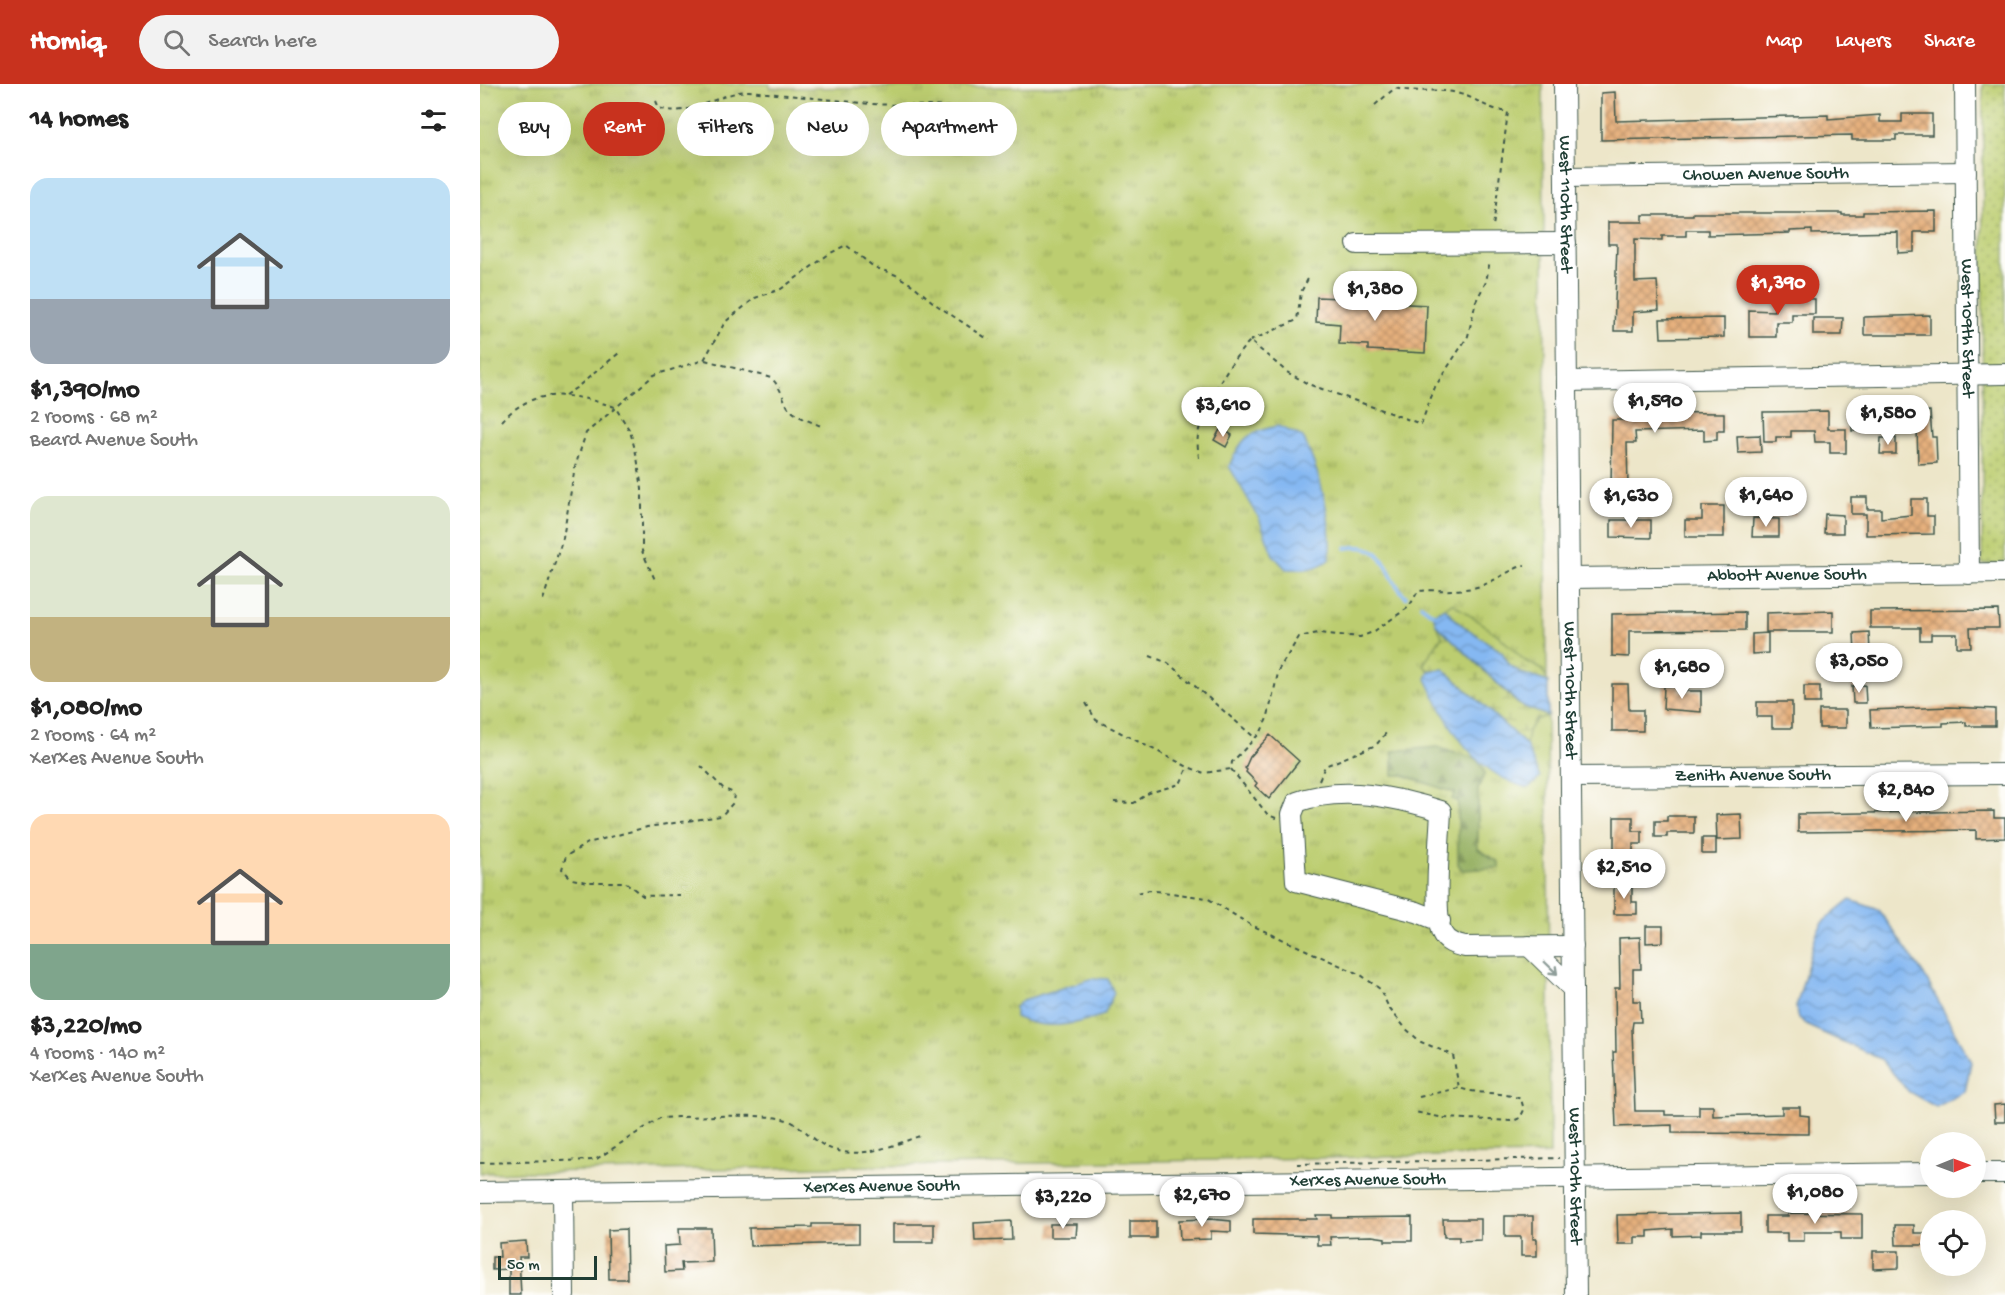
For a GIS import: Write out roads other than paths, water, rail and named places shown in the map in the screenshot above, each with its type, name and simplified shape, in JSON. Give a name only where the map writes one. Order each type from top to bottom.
[{"type":"street","name":"West 110th Street","points":[[1564,84],[1576,1295]]},
{"type":"street","name":"West 109th Street","points":[[1965,84],[1969,574]]},
{"type":"street","name":"Chowen Avenue South","points":[[1565,177],[1966,172]]},
{"type":"street","points":[[1357,244],[1566,243]]},
{"type":"street","points":[[1567,381],[2005,374]]},
{"type":"street","name":"Abbott Avenue South","points":[[1569,578],[2005,573]]},
{"type":"street","name":"Zenith Avenue South","points":[[1571,777],[2005,774]]},
{"type":"street","points":[[1440,921],[1417,912],[1296,881],[1292,820],[1297,802],[1319,796],[1357,795],[1403,799],[1441,811],[1438,897],[1441,932],[1452,944],[1465,947],[1573,946]]},
{"type":"street","points":[[1529,946],[1573,989]]},
{"type":"street","name":"Xerxes Avenue South","points":[[480,1192],[1920,1173]]},
{"type":"street","points":[[1986,1173],[2005,1173]]},
{"type":"street","points":[[563,1191],[564,1295]]},
{"type":"water","points":[[1278,426],[1303,437],[1324,496],[1329,527],[1330,559],[1315,567],[1286,569],[1273,555],[1259,518],[1229,466],[1238,448],[1247,437]]},
{"type":"water","points":[[1445,608],[1459,623],[1502,652],[1509,665],[1521,673],[1548,682],[1548,716],[1520,705],[1436,624],[1433,614]]},
{"type":"water","points":[[1444,669],[1526,745],[1540,778],[1528,788],[1492,771],[1478,760],[1454,731],[1426,679],[1429,671]]},
{"type":"water","points":[[1850,900],[1879,910],[1924,975],[1971,1062],[1965,1092],[1936,1107],[1909,1092],[1881,1059],[1808,1026],[1797,1016],[1796,1007],[1816,935],[1823,922]]},
{"type":"water","points":[[1094,978],[1108,979],[1114,993],[1104,1015],[1060,1025],[1038,1024],[1015,1017],[1015,1007],[1023,1000]]},
{"type":"waterway","points":[[1346,548],[1360,547],[1378,555],[1406,597]]},
{"type":"waterway","points":[[1421,605],[1433,614]]}]
